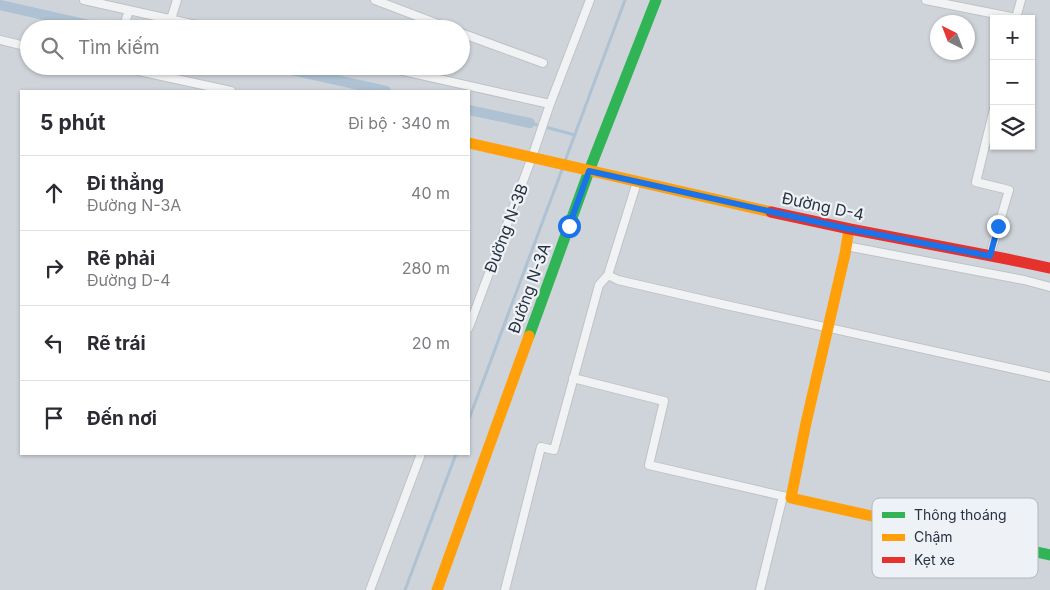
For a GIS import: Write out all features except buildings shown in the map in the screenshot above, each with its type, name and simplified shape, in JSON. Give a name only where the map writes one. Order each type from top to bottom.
[{"type":"street","points":[[84,0],[174,20]]},
{"type":"street","points":[[170,19],[177,0]]},
{"type":"street","points":[[375,0],[427,20]]},
{"type":"street","points":[[421,75],[550,104],[590,0]]},
{"type":"street","name":"Đường N-3A","points":[[437,590],[589,171],[656,0]]},
{"type":"street","points":[[926,0],[997,15]]},
{"type":"street","points":[[1017,15],[1021,0]]},
{"type":"street","points":[[126,20],[129,10]]},
{"type":"street","points":[[470,35],[543,63]]},
{"type":"street","points":[[0,40],[20,45]]},
{"type":"street","points":[[157,75],[226,90]]},
{"type":"street","name":"Đường N-3B","points":[[470,324],[550,104]]},
{"type":"street","points":[[990,125],[976,182],[1009,190],[990,256]]},
{"type":"street","name":"Đường D-4","points":[[470,143],[849,229],[1050,268]]},
{"type":"street","points":[[505,590],[542,447],[554,450],[598,285],[608,275],[637,182]]},
{"type":"street","points":[[760,590],[806,423],[849,229]]},
{"type":"street","points":[[846,246],[1024,280],[1050,287]]},
{"type":"street","points":[[608,275],[618,280],[1050,377]]},
{"type":"street","points":[[573,378],[664,401],[649,465],[872,516]]},
{"type":"street","points":[[370,590],[421,455]]},
{"type":"shaded area","points":[[0,0],[1050,0],[1050,590],[0,590]]},
{"type":"waterway","points":[[565,161],[625,0]]},
{"type":"waterway","points":[[0,5],[66,20]]},
{"type":"waterway","points":[[314,75],[382,90]]},
{"type":"waterway","points":[[470,110],[530,123]]},
{"type":"waterway","points":[[530,123],[575,135]]},
{"type":"waterway","points":[[470,416],[563,167]]},
{"type":"waterway","points":[[405,590],[456,455]]},
{"type":"traffic: fast","points":[[529,336],[589,171],[656,0]]},
{"type":"traffic: fast","points":[[1038,552],[1050,555]]},
{"type":"traffic: slow","points":[[470,143],[771,212]]},
{"type":"traffic: slow","points":[[849,229],[791,498],[872,516]]},
{"type":"traffic: slow","points":[[437,590],[529,336]]},
{"type":"traffic: jam","points":[[771,212],[1050,268]]},
{"type":"route","points":[[569,226],[589,171],[849,229],[990,256],[998,226]]}]
